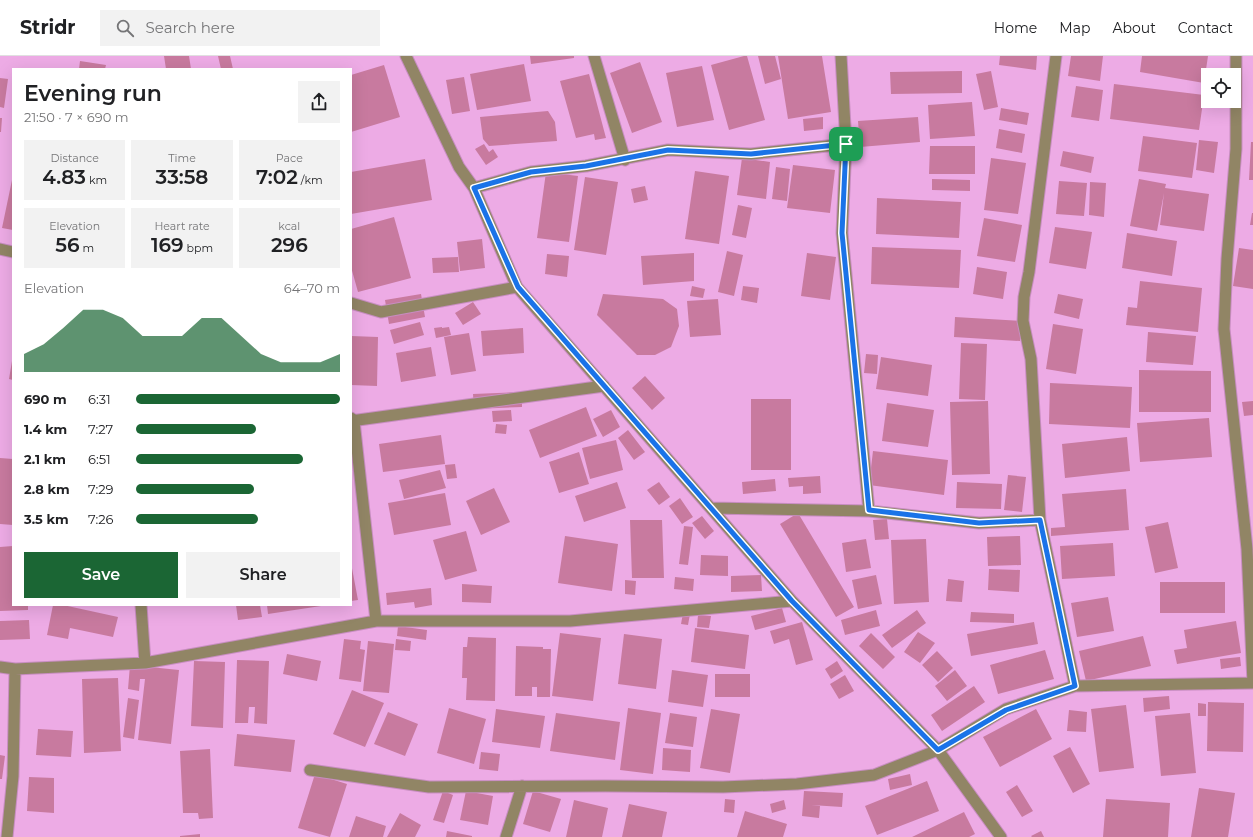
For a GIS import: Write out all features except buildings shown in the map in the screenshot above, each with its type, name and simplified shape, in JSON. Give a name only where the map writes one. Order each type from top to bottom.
[{"type":"street","points":[[406,56],[459,167],[474,188],[518,287],[792,601],[938,750],[1001,837]]},
{"type":"street","points":[[594,56],[624,160]]},
{"type":"street","points":[[841,56],[846,144],[842,233],[869,510]]},
{"type":"street","points":[[1056,56],[1030,265],[1024,297],[1023,321],[1031,359],[1040,520],[1075,686]]},
{"type":"street","points":[[310,770],[429,788],[522,786],[723,787],[797,784],[874,775],[938,750],[1006,710],[1075,686],[1253,683],[1247,549],[1224,329],[1227,259],[1236,149],[1236,56]]},
{"type":"street","points":[[474,188],[531,172],[624,160],[668,150],[751,154],[846,144]]},
{"type":"street","points":[[0,249],[12,252]]},
{"type":"street","points":[[352,303],[381,312],[518,287]]},
{"type":"street","points":[[376,621],[352,420],[604,386]]},
{"type":"street","points":[[710,508],[869,510],[979,523],[1040,520]]},
{"type":"street","points":[[0,667],[15,669],[145,663],[376,621],[570,621],[792,601]]},
{"type":"street","points":[[141,606],[145,663]]},
{"type":"street","points":[[7,837],[13,776],[15,669]]},
{"type":"street","points":[[506,837],[522,786]]},
{"type":"route","points":[[846,144],[842,233],[869,510],[979,523],[1040,520],[1075,686],[1006,710],[938,750],[792,601],[518,287],[474,188],[531,172],[624,160],[668,150],[751,154],[846,144]]}]
